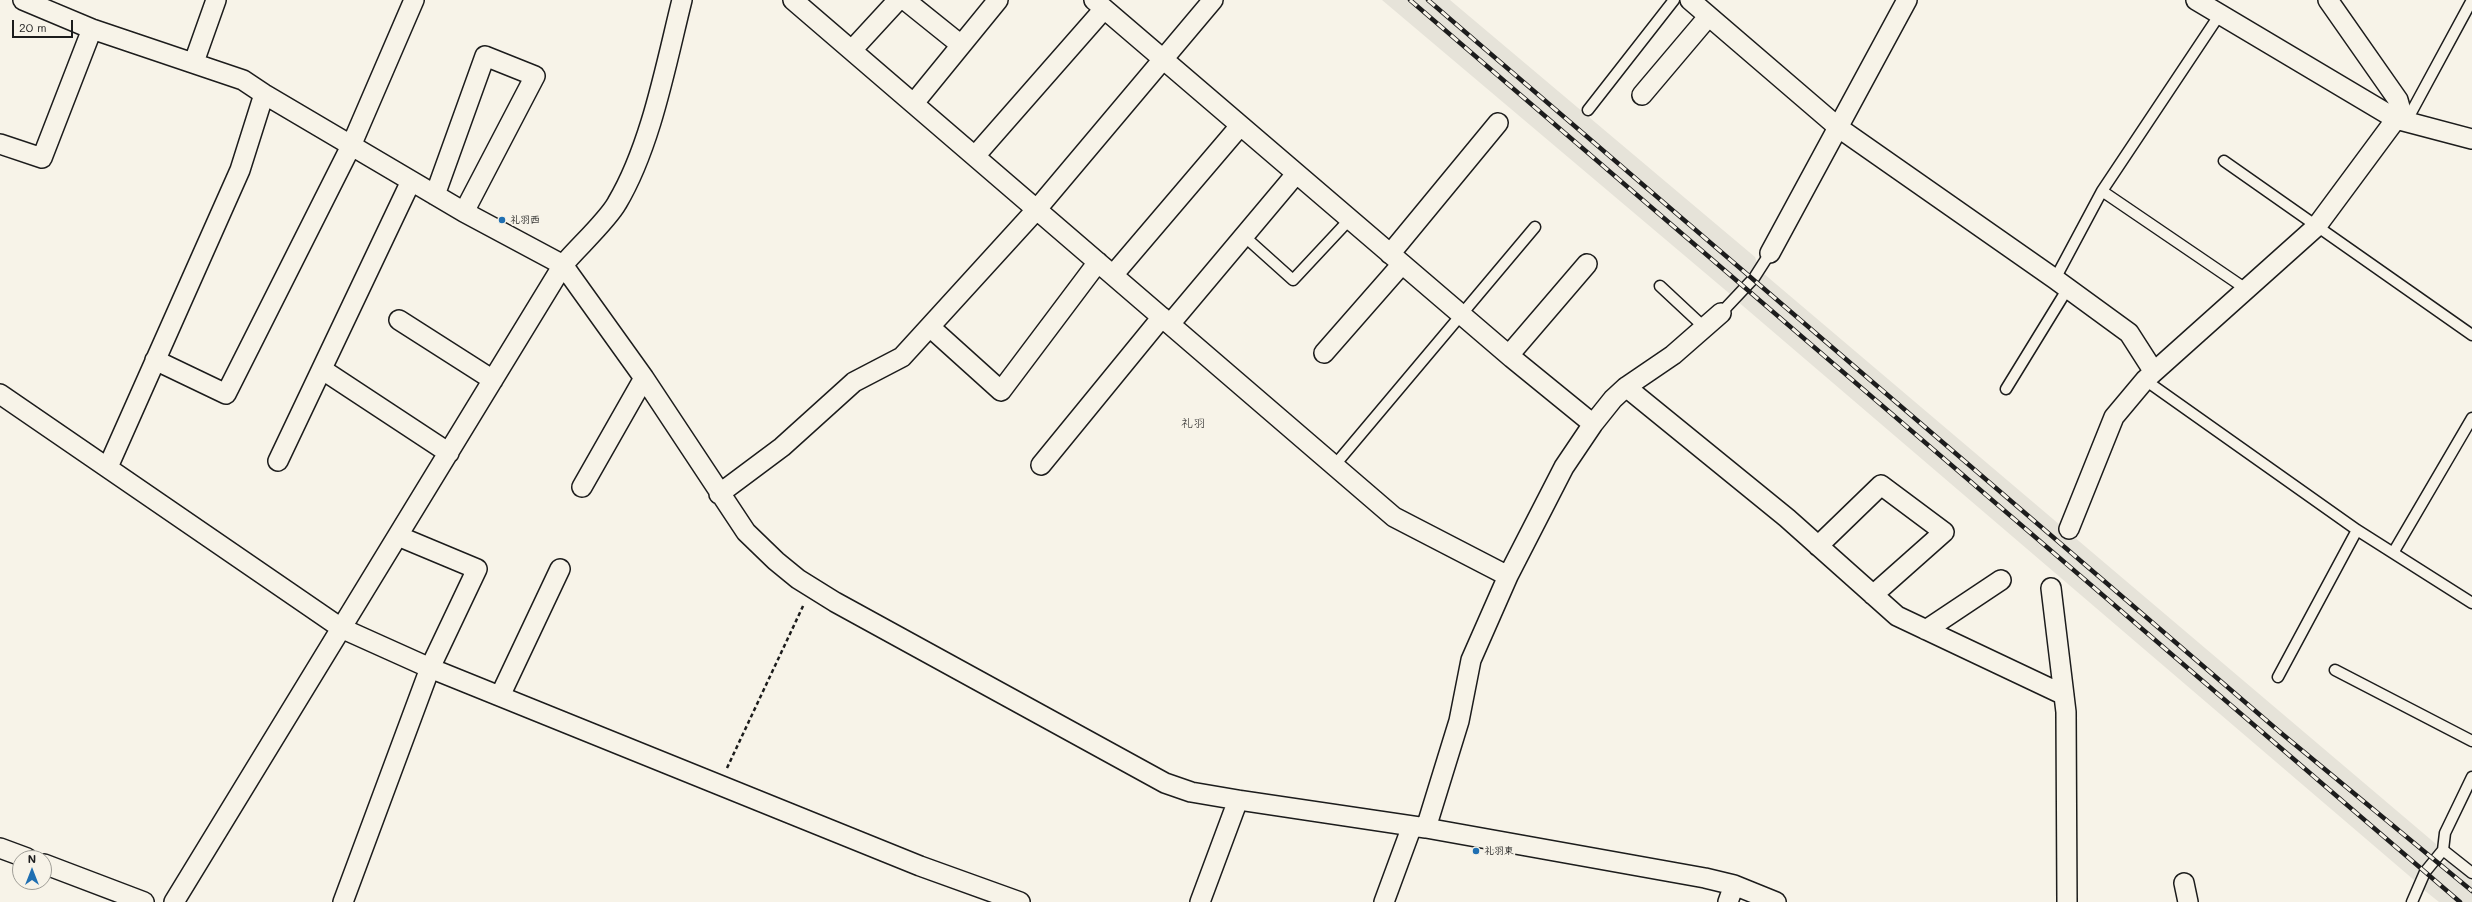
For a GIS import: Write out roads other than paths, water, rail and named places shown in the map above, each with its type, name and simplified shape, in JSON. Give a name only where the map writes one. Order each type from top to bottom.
[{"type":"street","points":[[23,0],[92,29],[194,62],[243,80],[434,195],[563,265],[644,378],[719,494],[746,532],[776,561],[811,587],[1165,783],[1191,792],[1419,827],[1776,902]]},
{"type":"street","points":[[194,62],[216,0]]},
{"type":"street","points":[[155,360],[226,394],[351,146],[414,0]]},
{"type":"street","points":[[174,902],[563,265],[617,204],[641,149],[660,90],[682,0]]},
{"type":"street","points":[[793,0],[1394,517],[1508,576]]},
{"type":"street","points":[[852,50],[898,0]]},
{"type":"street","points":[[905,0],[961,45]]},
{"type":"street","points":[[914,104],[998,0]]},
{"type":"street","points":[[719,494],[782,447],[854,382],[902,357],[1037,209],[1213,0]]},
{"type":"street","points":[[1690,0],[1839,128],[2062,283],[2129,333],[2150,376]]},
{"type":"street","points":[[1770,253],[1907,0]]},
{"type":"street","points":[[2196,0],[2401,120],[2472,139]]},
{"type":"street","points":[[2069,529],[2114,417],[2150,376],[2316,227],[2401,120],[2398,100],[2328,0]]},
{"type":"street","points":[[974,156],[1099,5],[1508,355],[1593,424]]},
{"type":"street","points":[[1642,95],[1708,17]]},
{"type":"street","points":[[0,144],[42,158],[92,29]]},
{"type":"street","points":[[434,195],[485,56],[535,76],[464,212]]},
{"type":"street","points":[[108,468],[240,170],[264,94]]},
{"type":"street","points":[[1324,353],[1498,123]]},
{"type":"street","points":[[1113,275],[1240,126]]},
{"type":"street","points":[[1041,465],[1166,321],[1244,236],[1296,174]]},
{"type":"street","points":[[278,461],[323,370],[411,181]]},
{"type":"street","points":[[930,327],[1001,391],[1098,262]]},
{"type":"street","points":[[1508,355],[1587,264]]},
{"type":"street","points":[[1384,902],[1419,827],[1458,721],[1471,660],[1508,576],[1564,468],[1593,424],[1626,387],[1673,355],[1706,328],[1721,313]]},
{"type":"street","points":[[399,320],[493,380]]},
{"type":"street","points":[[323,370],[449,453]]},
{"type":"street","points":[[582,487],[644,378]]},
{"type":"street","points":[[1626,387],[1818,546],[1897,616],[2064,695]]},
{"type":"street","points":[[0,394],[341,628],[430,668],[719,785],[920,866],[1020,902]]},
{"type":"street","points":[[1818,546],[1881,485],[1944,532],[1874,595]]},
{"type":"street","points":[[343,902],[430,668],[477,570],[398,536]]},
{"type":"street","points":[[500,696],[560,569]]},
{"type":"street","points":[[1926,630],[2001,580]]},
{"type":"street","points":[[2051,588],[2064,695],[2067,902]]},
{"type":"street","points":[[1200,902],[1238,800]]},
{"type":"street","points":[[0,848],[12,852]]},
{"type":"street","points":[[52,867],[144,902]]},
{"type":"street","points":[[2184,883],[2188,902]]},
{"type":"lane","points":[[1588,110],[1674,0]]},
{"type":"lane","points":[[2401,120],[2472,0]]},
{"type":"lane","points":[[2006,389],[2062,283],[2102,191],[2220,14]]},
{"type":"lane","points":[[2224,161],[2472,335]]},
{"type":"lane","points":[[2102,191],[2246,289]]},
{"type":"lane","points":[[1244,236],[1293,280],[1350,219]]},
{"type":"lane","points":[[1334,466],[1535,227]]},
{"type":"lane","points":[[1721,313],[1754,278],[1770,253]]},
{"type":"lane","points":[[1660,286],[1706,328]]},
{"type":"lane","points":[[2150,376],[2358,530],[2472,603]]},
{"type":"lane","points":[[2393,553],[2472,418]]},
{"type":"lane","points":[[2278,677],[2358,530]]},
{"type":"lane","points":[[2335,670],[2472,741]]},
{"type":"lane","points":[[2412,902],[2425,872],[2443,850],[2445,833],[2472,777]]},
{"type":"lane","points":[[2443,850],[2472,873]]},
{"type":"railway","points":[[1410,0],[2460,902]]},
{"type":"railway","points":[[1428,0],[2281,733],[2472,891]]},
{"type":"place","name":"礼羽西","points":[[502,220]]},
{"type":"place","name":"礼羽東","points":[[1476,851]]},
{"type":"district","name":"礼羽","points":[[1193,423]]}]
